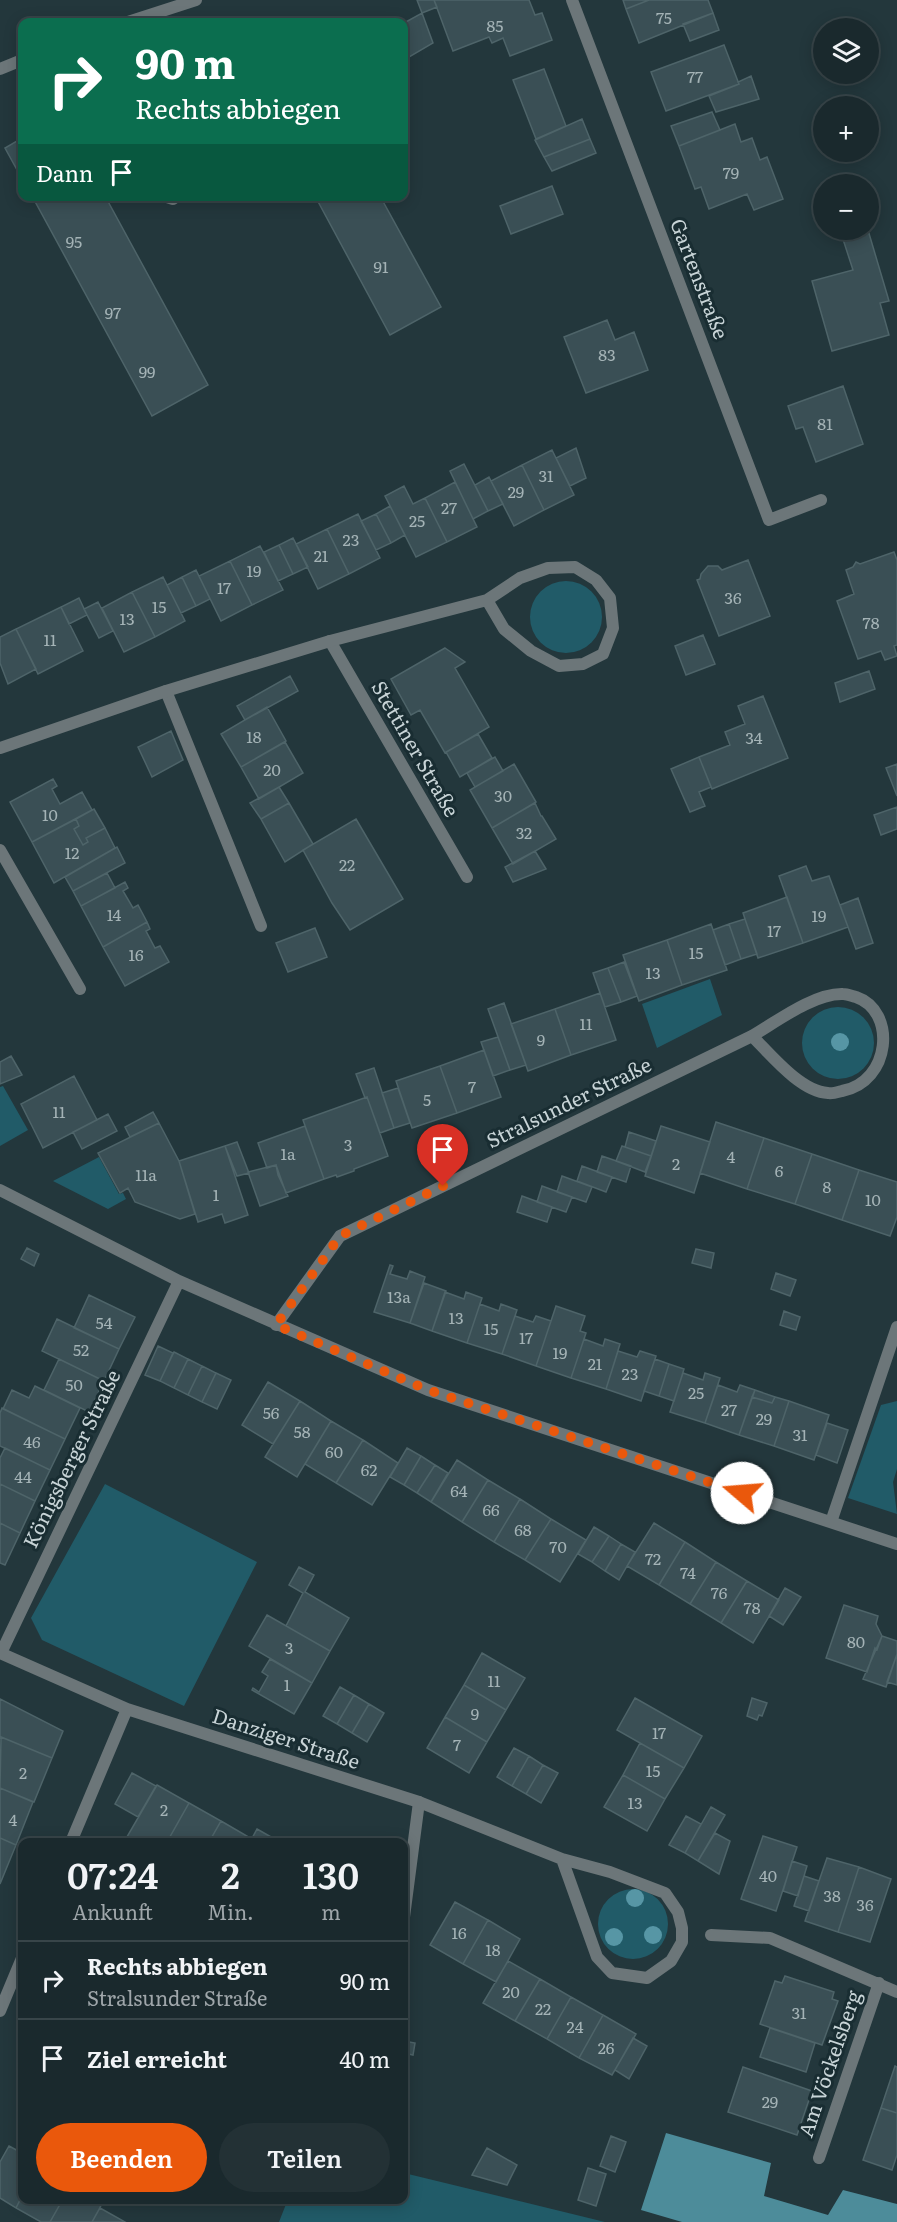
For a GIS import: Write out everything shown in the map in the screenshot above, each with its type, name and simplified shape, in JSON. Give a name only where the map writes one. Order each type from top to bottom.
[{"type":"street","points":[[140,18],[196,0]]},
{"type":"street","name":"Gartenstraße","points":[[573,0],[769,520],[821,500]]},
{"type":"street","points":[[0,69],[18,62]]},
{"type":"street","points":[[0,748],[166,691],[330,641],[487,600],[520,579],[548,568],[575,567],[596,580],[610,598],[613,628],[603,654],[583,664],[559,666],[531,651],[504,629],[487,600]]},
{"type":"street","name":"Stettiner Straße","points":[[330,641],[467,877]]},
{"type":"street","points":[[166,691],[261,926]]},
{"type":"street","points":[[0,850],[80,989]]},
{"type":"street","name":"Stralsunder Straße","points":[[276,1325],[340,1236],[752,1036],[805,1004],[843,993],[865,1000],[878,1010],[888,1028],[888,1043],[884,1058],[871,1078],[853,1089],[828,1094],[803,1085],[752,1036]]},
{"type":"street","points":[[0,1190],[179,1281],[428,1390],[897,1544]]},
{"type":"street","name":"Königsberger Straße","points":[[0,1653],[179,1281]]},
{"type":"street","points":[[831,1522],[897,1327]]},
{"type":"street","name":"Danziger Straße","points":[[0,1653],[127,1709],[419,1803],[562,1859],[610,1872],[665,1893],[678,1912],[682,1928],[682,1942],[671,1961],[647,1978],[612,1973],[597,1957],[562,1859]]},
{"type":"street","points":[[73,1838],[127,1709]]},
{"type":"street","points":[[408,1887],[419,1803]]},
{"type":"street","name":"Am Vöckelsberg","points":[[711,1935],[771,1938],[897,1992]]},
{"type":"street","points":[[0,2011],[18,1968]]},
{"type":"street","name":"Am Vöckelsberg","points":[[819,2157],[879,1983]]},
{"type":"shaded area","points":[[573,581],[592,591],[600,603],[602,617],[600,631],[592,643],[580,651],[559,653],[540,643],[532,631],[530,610],[540,591],[552,583]]},
{"type":"shaded area","points":[[710,979],[722,1015],[657,1048],[642,1004]]},
{"type":"shaded area","points":[[838,1007],[858,1013],[868,1023],[874,1043],[868,1063],[858,1073],[838,1079],[818,1073],[808,1063],[802,1043],[808,1023],[818,1013]]},
{"type":"shaded area","points":[[3,1086],[28,1130],[0,1146],[0,1087]]},
{"type":"shaded area","points":[[99,1157],[119,1194],[123,1193],[126,1199],[108,1209],[53,1181]]},
{"type":"shaded area","points":[[897,1401],[897,1469],[893,1482],[897,1514],[848,1498],[881,1405]]},
{"type":"shaded area","points":[[105,1484],[257,1562],[184,1706],[42,1640],[31,1618]]},
{"type":"shaded area","points":[[633,1889],[652,1895],[662,1905],[668,1924],[662,1943],[652,1953],[633,1959],[614,1953],[604,1943],[598,1924],[604,1905],[614,1895]]},
{"type":"shaded area","points":[[666,2133],[771,2163],[764,2196],[828,2215],[843,2190],[897,2204],[897,2222],[682,2222],[641,2210]]},
{"type":"shaded area","points":[[408,2174],[605,2222],[279,2222],[286,2204],[408,2204]]},
{"type":"building","points":[[417,0],[434,0],[437,7],[422,13]]},
{"type":"building","points":[[434,0],[529,0],[535,15],[542,13],[552,40],[510,56],[503,38],[492,43],[489,37],[453,51]]},
{"type":"building","points":[[623,0],[649,0],[626,9]]},
{"type":"building","points":[[649,0],[708,0],[713,13],[639,43],[626,9]]},
{"type":"building","points":[[422,13],[433,43],[408,58],[408,21]]},
{"type":"building","points":[[713,13],[719,30],[690,41],[683,24]]},
{"type":"building","points":[[724,45],[739,84],[666,111],[651,72]]},
{"type":"building","points":[[544,69],[566,126],[536,139],[513,80]]},
{"type":"building","points":[[751,76],[759,99],[716,112],[709,96],[739,84],[738,82]]},
{"type":"building","points":[[712,112],[720,130],[679,146],[671,126]]},
{"type":"building","points":[[582,119],[590,139],[544,157],[535,140]]},
{"type":"building","points":[[735,124],[741,142],[752,138],[760,160],[767,157],[783,199],[754,210],[747,194],[709,209],[701,187],[695,189],[679,146]]},
{"type":"building","points":[[590,139],[596,153],[552,171],[544,157]]},
{"type":"building","points":[[18,140],[18,172],[5,148]]},
{"type":"building","points":[[552,186],[563,214],[511,234],[500,206]]},
{"type":"building","points":[[35,201],[108,201],[208,385],[152,416]]},
{"type":"building","points":[[318,201],[383,201],[441,307],[390,335]]},
{"type":"building","points":[[843,240],[871,240],[889,301],[880,303],[889,335],[832,351],[812,281],[853,270]]},
{"type":"building","points":[[607,320],[615,340],[634,332],[648,370],[586,393],[564,337]]},
{"type":"building","points":[[843,386],[863,444],[816,462],[803,427],[796,429],[788,406]]},
{"type":"building","points":[[576,448],[586,478],[570,486],[556,458]]},
{"type":"building","points":[[552,450],[574,495],[544,510],[522,465]]},
{"type":"building","points":[[464,464],[488,511],[473,519],[450,471]]},
{"type":"building","points":[[522,465],[544,510],[514,526],[491,481]]},
{"type":"building","points":[[489,477],[503,504],[488,511],[475,485]]},
{"type":"building","points":[[455,482],[477,527],[447,542],[425,498]]},
{"type":"building","points":[[404,486],[413,504],[425,498],[447,542],[416,557],[385,496]]},
{"type":"building","points":[[390,506],[405,535],[391,543],[376,514]]},
{"type":"building","points":[[358,514],[380,558],[349,574],[327,529]]},
{"type":"building","points":[[376,514],[391,543],[376,550],[361,521]]},
{"type":"building","points":[[327,529],[349,574],[318,589],[296,544]]},
{"type":"building","points":[[293,538],[308,567],[293,574],[279,545]]},
{"type":"building","points":[[279,545],[293,574],[278,581],[264,552]]},
{"type":"building","points":[[260,546],[283,590],[252,605],[230,561]]},
{"type":"building","points":[[894,552],[897,560],[897,645],[894,646],[897,656],[885,660],[881,651],[858,659],[837,601],[854,594],[846,570],[853,567],[856,562],[860,564]]},
{"type":"building","points":[[748,560],[770,616],[719,636],[697,580],[708,566],[718,566],[722,570]]},
{"type":"building","points":[[230,561],[252,605],[221,621],[199,576]]},
{"type":"building","points":[[196,570],[210,599],[196,606],[182,577]]},
{"type":"building","points":[[163,577],[185,621],[155,637],[132,592]]},
{"type":"building","points":[[182,577],[196,606],[181,613],[167,585]]},
{"type":"building","points":[[132,592],[155,637],[124,652],[102,608]]},
{"type":"building","points":[[79,598],[87,615],[69,624],[61,607]]},
{"type":"building","points":[[98,602],[113,631],[99,638],[84,609]]},
{"type":"building","points":[[61,607],[83,651],[38,674],[16,629]]},
{"type":"building","points":[[16,629],[36,669],[8,684],[0,663],[0,637]]},
{"type":"building","points":[[703,635],[715,664],[686,675],[675,646]]},
{"type":"building","points":[[445,648],[465,662],[455,668],[489,727],[445,753],[420,710],[411,715],[391,679]]},
{"type":"building","points":[[869,671],[875,689],[840,702],[835,683]]},
{"type":"building","points":[[290,676],[298,691],[245,720],[237,706]]},
{"type":"building","points":[[763,696],[788,758],[712,789],[699,757],[730,745],[725,732],[745,724],[738,706]]},
{"type":"building","points":[[267,707],[286,741],[241,767],[221,734]]},
{"type":"building","points":[[171,731],[183,760],[152,777],[138,747]]},
{"type":"building","points":[[478,734],[492,758],[460,777],[446,752]]},
{"type":"building","points":[[285,742],[303,773],[259,799],[241,767]]},
{"type":"building","points":[[495,757],[503,771],[475,787],[467,773]]},
{"type":"building","points":[[699,757],[711,787],[699,792],[705,806],[690,812],[671,769]]},
{"type":"building","points":[[514,764],[536,802],[492,828],[470,790]]},
{"type":"building","points":[[897,764],[897,796],[886,768]]},
{"type":"building","points":[[53,779],[57,786],[52,789],[60,804],[82,792],[92,810],[32,842],[10,802]]},
{"type":"building","points":[[279,787],[289,803],[261,819],[250,803]]},
{"type":"building","points":[[289,803],[313,844],[285,862],[261,819]]},
{"type":"building","points":[[535,803],[556,839],[513,864],[492,828]]},
{"type":"building","points":[[897,807],[897,829],[881,835],[874,815]]},
{"type":"building","points":[[94,809],[105,828],[86,838],[88,842],[83,845],[74,829],[79,826],[76,819]]},
{"type":"building","points":[[76,819],[79,826],[74,829],[83,845],[88,842],[86,838],[105,828],[115,848],[54,883],[32,842]]},
{"type":"building","points":[[356,819],[403,899],[350,930],[332,903],[303,850]]},
{"type":"building","points":[[117,847],[125,863],[73,891],[65,877]]},
{"type":"building","points":[[535,851],[546,869],[513,882],[505,867]]},
{"type":"building","points":[[806,866],[812,881],[829,876],[848,927],[803,943],[779,876]]},
{"type":"building","points":[[107,873],[115,888],[81,906],[73,891]]},
{"type":"building","points":[[125,882],[128,888],[123,891],[133,908],[138,905],[147,922],[103,947],[81,906]]},
{"type":"building","points":[[787,897],[803,943],[758,958],[743,913]]},
{"type":"building","points":[[858,898],[873,943],[856,949],[840,905]]},
{"type":"building","points":[[745,919],[757,954],[741,959],[729,924]]},
{"type":"building","points":[[147,922],[150,929],[146,931],[155,948],[160,946],[169,962],[125,986],[103,947]]},
{"type":"building","points":[[711,924],[727,970],[682,985],[667,940]]},
{"type":"building","points":[[729,924],[741,959],[725,965],[713,930]]},
{"type":"building","points":[[315,928],[327,957],[288,972],[276,943]]},
{"type":"building","points":[[667,940],[682,985],[639,1001],[623,955]]},
{"type":"building","points":[[624,962],[637,996],[621,1002],[608,968]]},
{"type":"building","points":[[608,968],[621,1002],[605,1007],[593,973]]},
{"type":"building","points":[[600,993],[616,1040],[571,1055],[555,1009]]},
{"type":"building","points":[[504,1003],[526,1065],[510,1070],[488,1009]]},
{"type":"building","points":[[555,1009],[571,1055],[528,1071],[511,1024]]},
{"type":"building","points":[[498,1037],[510,1070],[493,1076],[481,1042]]},
{"type":"building","points":[[484,1050],[501,1097],[457,1113],[440,1066]]},
{"type":"building","points":[[11,1056],[22,1075],[0,1084],[0,1062]]},
{"type":"building","points":[[440,1066],[457,1113],[412,1128],[396,1081]]},
{"type":"building","points":[[374,1068],[394,1128],[380,1133],[356,1074]]},
{"type":"building","points":[[74,1076],[97,1120],[43,1148],[21,1104]]},
{"type":"building","points":[[398,1088],[410,1123],[394,1128],[382,1093]]},
{"type":"building","points":[[367,1097],[388,1156],[354,1169],[354,1171],[324,1179],[303,1120]]},
{"type":"building","points":[[153,1112],[159,1123],[130,1137],[125,1127]]},
{"type":"building","points":[[108,1114],[117,1131],[82,1149],[73,1132]]},
{"type":"building","points":[[716,1122],[764,1138],[747,1189],[700,1173]]},
{"type":"building","points":[[159,1123],[179,1161],[195,1214],[180,1219],[135,1202],[128,1188],[120,1193],[98,1153]]},
{"type":"building","points":[[305,1126],[324,1179],[286,1193],[276,1165],[267,1168],[258,1143]]},
{"type":"building","points":[[661,1126],[710,1142],[694,1193],[645,1176]]},
{"type":"building","points":[[629,1132],[656,1141],[651,1156],[625,1147]]},
{"type":"building","points":[[764,1138],[812,1154],[795,1204],[747,1189]]},
{"type":"building","points":[[237,1142],[249,1173],[237,1176],[225,1146]]},
{"type":"building","points":[[225,1146],[248,1215],[225,1223],[222,1214],[198,1222],[179,1161]]},
{"type":"building","points":[[622,1146],[651,1156],[645,1172],[616,1161]]},
{"type":"building","points":[[812,1154],[859,1170],[842,1220],[795,1204]]},
{"type":"building","points":[[602,1156],[631,1166],[626,1182],[597,1172]]},
{"type":"building","points":[[276,1165],[288,1196],[260,1206],[248,1172]]},
{"type":"building","points":[[582,1166],[612,1177],[606,1192],[577,1181]]},
{"type":"building","points":[[859,1170],[897,1182],[897,1217],[890,1236],[842,1220]]},
{"type":"building","points":[[562,1176],[592,1187],[586,1202],[557,1192]]},
{"type":"building","points":[[542,1186],[572,1197],[566,1212],[537,1202]]},
{"type":"building","points":[[522,1196],[552,1207],[547,1222],[517,1212]]},
{"type":"building","points":[[27,1248],[39,1254],[34,1266],[21,1259]]},
{"type":"building","points":[[696,1249],[714,1253],[711,1268],[692,1263]]},
{"type":"building","points":[[390,1265],[393,1266],[390,1274],[407,1279],[410,1271],[425,1277],[410,1323],[374,1312]]},
{"type":"building","points":[[776,1273],[796,1280],[790,1296],[771,1289]]},
{"type":"building","points":[[424,1283],[446,1291],[432,1331],[410,1323]]},
{"type":"building","points":[[445,1292],[464,1299],[466,1292],[482,1298],[467,1343],[432,1331]]},
{"type":"building","points":[[89,1295],[135,1317],[119,1349],[74,1328]]},
{"type":"building","points":[[480,1304],[499,1311],[501,1304],[517,1310],[502,1354],[467,1343]]},
{"type":"building","points":[[556,1306],[585,1316],[580,1331],[586,1333],[571,1378],[536,1366]]},
{"type":"building","points":[[784,1311],[800,1317],[796,1330],[780,1325]]},
{"type":"building","points":[[515,1316],[533,1322],[536,1316],[551,1321],[536,1366],[502,1354]]},
{"type":"building","points":[[57,1319],[119,1349],[104,1381],[42,1351]]},
{"type":"building","points":[[584,1339],[603,1346],[605,1339],[620,1344],[606,1389],[571,1378]]},
{"type":"building","points":[[158,1346],[173,1353],[160,1381],[145,1375]]},
{"type":"building","points":[[618,1351],[637,1357],[640,1351],[656,1356],[641,1401],[606,1389]]},
{"type":"building","points":[[174,1352],[188,1359],[174,1388],[160,1381]]},
{"type":"building","points":[[59,1359],[104,1381],[89,1412],[44,1390]]},
{"type":"building","points":[[188,1359],[202,1366],[188,1395],[174,1388]]},
{"type":"building","points":[[655,1359],[669,1364],[659,1396],[644,1391]]},
{"type":"building","points":[[669,1364],[684,1369],[674,1401],[659,1396]]},
{"type":"building","points":[[202,1366],[216,1373],[202,1402],[188,1395]]},
{"type":"building","points":[[216,1373],[231,1380],[217,1409],[202,1402]]},
{"type":"building","points":[[683,1373],[703,1380],[705,1373],[720,1378],[705,1423],[670,1412]]},
{"type":"building","points":[[268,1382],[300,1401],[273,1444],[242,1425]]},
{"type":"building","points":[[718,1385],[737,1392],[740,1385],[755,1390],[739,1435],[705,1423]]},
{"type":"building","points":[[35,1386],[80,1408],[65,1439],[3,1409],[12,1390],[29,1398]]},
{"type":"building","points":[[755,1390],[775,1397],[772,1403],[752,1397]]},
{"type":"building","points":[[752,1397],[772,1403],[775,1397],[789,1401],[774,1446],[739,1435]]},
{"type":"building","points":[[300,1401],[331,1421],[297,1477],[265,1457]]},
{"type":"building","points":[[789,1401],[829,1415],[814,1460],[774,1446]]},
{"type":"building","points":[[2,1408],[65,1439],[50,1470],[0,1446]]},
{"type":"building","points":[[331,1421],[363,1440],[336,1483],[305,1464]]},
{"type":"building","points":[[827,1423],[848,1430],[837,1463],[816,1455]]},
{"type":"building","points":[[363,1440],[398,1463],[372,1505],[336,1483]]},
{"type":"building","points":[[5,1448],[50,1470],[35,1501],[0,1484],[0,1458]]},
{"type":"building","points":[[407,1448],[421,1456],[404,1485],[390,1477]]},
{"type":"building","points":[[421,1456],[435,1465],[417,1493],[404,1485]]},
{"type":"building","points":[[457,1460],[488,1480],[462,1522],[431,1502]]},
{"type":"building","points":[[435,1465],[448,1473],[431,1502],[417,1493]]},
{"type":"building","points":[[488,1480],[520,1499],[494,1542],[462,1522]]},
{"type":"building","points":[[0,1484],[35,1501],[20,1533],[0,1523]]},
{"type":"building","points":[[520,1499],[551,1519],[525,1560],[494,1542]]},
{"type":"building","points":[[551,1519],[586,1540],[560,1582],[525,1560]]},
{"type":"building","points":[[0,1523],[20,1533],[5,1565],[0,1563]]},
{"type":"building","points":[[654,1523],[685,1542],[659,1585],[627,1566]]},
{"type":"building","points":[[594,1527],[609,1536],[592,1562],[578,1554]]},
{"type":"building","points":[[609,1536],[621,1544],[605,1571],[592,1562]]},
{"type":"building","points":[[685,1542],[716,1562],[690,1604],[659,1585]]},
{"type":"building","points":[[621,1544],[635,1552],[619,1580],[605,1571]]},
{"type":"building","points":[[716,1562],[747,1581],[721,1623],[690,1604]]},
{"type":"building","points":[[299,1567],[314,1575],[305,1592],[349,1618],[330,1651],[286,1626],[303,1593],[289,1585]]},
{"type":"building","points":[[747,1581],[779,1600],[753,1643],[721,1623]]},
{"type":"building","points":[[785,1588],[801,1597],[783,1625],[769,1616]]},
{"type":"building","points":[[844,1605],[878,1616],[876,1624],[882,1636],[877,1650],[875,1648],[867,1672],[826,1658]]},
{"type":"building","points":[[267,1615],[330,1651],[312,1683],[249,1646]]},
{"type":"building","points":[[882,1636],[897,1641],[897,1654],[886,1687],[863,1679]]},
{"type":"building","points":[[482,1653],[525,1678],[506,1710],[464,1685]]},
{"type":"building","points":[[897,1654],[897,1685],[887,1682]]},
{"type":"building","points":[[270,1659],[312,1683],[294,1714],[252,1690],[253,1688],[259,1692],[268,1676],[262,1672]]},
{"type":"building","points":[[464,1685],[506,1710],[487,1742],[445,1717]]},
{"type":"building","points":[[340,1687],[354,1695],[337,1724],[323,1716]]},
{"type":"building","points":[[354,1695],[369,1704],[352,1733],[337,1724]]},
{"type":"building","points":[[635,1698],[702,1736],[684,1768],[617,1730]]},
{"type":"building","points":[[752,1698],[767,1703],[762,1716],[759,1715],[757,1720],[747,1716]]},
{"type":"building","points":[[0,1699],[63,1731],[52,1758],[0,1738]]},
{"type":"building","points":[[369,1704],[384,1713],[367,1742],[352,1733]]},
{"type":"building","points":[[445,1717],[487,1742],[469,1773],[427,1748]]},
{"type":"building","points":[[1,1737],[52,1758],[34,1802],[0,1788]]},
{"type":"building","points":[[640,1743],[684,1768],[665,1799],[623,1775]]},
{"type":"building","points":[[514,1748],[529,1756],[512,1786],[497,1777]]},
{"type":"building","points":[[529,1756],[543,1765],[526,1794],[512,1786]]},
{"type":"building","points":[[543,1765],[558,1773],[541,1803],[526,1794]]},
{"type":"building","points":[[132,1773],[156,1786],[138,1817],[115,1804]]},
{"type":"building","points":[[623,1775],[665,1799],[647,1831],[604,1807]]},
{"type":"building","points":[[157,1785],[189,1803],[169,1838],[126,1838]]},
{"type":"building","points":[[0,1788],[33,1802],[16,1845],[0,1838]]},
{"type":"building","points":[[189,1803],[221,1821],[211,1838],[169,1838]]},
{"type":"building","points":[[711,1807],[725,1815],[698,1861],[685,1853]]},
{"type":"building","points":[[686,1816],[701,1824],[685,1853],[669,1845]]},
{"type":"building","points":[[221,1821],[250,1838],[211,1838]]},
{"type":"building","points":[[257,1829],[273,1838],[252,1838]]},
{"type":"building","points":[[715,1833],[730,1841],[719,1874],[698,1861]]},
{"type":"building","points":[[763,1836],[797,1847],[776,1911],[741,1899]]},
{"type":"building","points":[[0,1838],[16,1845],[0,1884]]},
{"type":"building","points":[[827,1858],[859,1867],[838,1932],[805,1921]]},
{"type":"building","points":[[792,1861],[807,1866],[798,1896],[783,1891]]},
{"type":"building","points":[[859,1867],[891,1879],[870,1942],[838,1932]]},
{"type":"building","points":[[804,1876],[819,1881],[809,1911],[794,1906]]},
{"type":"building","points":[[455,1902],[488,1920],[463,1964],[430,1945]]},
{"type":"building","points":[[488,1920],[520,1939],[496,1982],[463,1964]]},
{"type":"building","points":[[508,1961],[540,1979],[515,2021],[483,2003]]},
{"type":"building","points":[[785,1976],[834,1992],[832,1999],[838,2001],[822,2045],[760,2024],[775,1981],[782,1983]]},
{"type":"building","points":[[540,1979],[571,1997],[547,2039],[515,2021]]},
{"type":"building","points":[[571,1997],[603,2015],[579,2058],[547,2039]]},
{"type":"building","points":[[603,2015],[636,2034],[612,2075],[579,2058]]},
{"type":"building","points":[[770,2028],[815,2043],[806,2072],[760,2057]]},
{"type":"building","points":[[633,2038],[647,2046],[629,2079],[615,2070]]},
{"type":"building","points":[[408,2042],[415,2043],[413,2055],[408,2054]]},
{"type":"building","points":[[895,2066],[897,2067],[897,2113],[881,2108]]},
{"type":"building","points":[[743,2067],[812,2091],[797,2135],[728,2112]]},
{"type":"building","points":[[881,2108],[897,2113],[897,2155],[892,2170],[863,2160]]},
{"type":"building","points":[[611,2136],[626,2142],[615,2172],[600,2166]]},
{"type":"building","points":[[9,2146],[18,2151],[18,2204],[16,2208],[0,2198],[0,2162]]},
{"type":"building","points":[[487,2148],[517,2165],[507,2185],[472,2175]]},
{"type":"building","points":[[588,2168],[606,2174],[596,2206],[578,2200]]},
{"type":"building","points":[[18,2204],[60,2204],[50,2222],[41,2222],[16,2208]]},
{"type":"building","points":[[60,2204],[102,2204],[92,2222],[50,2222]]},
{"type":"building","points":[[100,2208],[125,2222],[92,2222]]},
{"type":"route","points":[[443,1186],[340,1236],[276,1325],[428,1390],[742,1493]]}]
